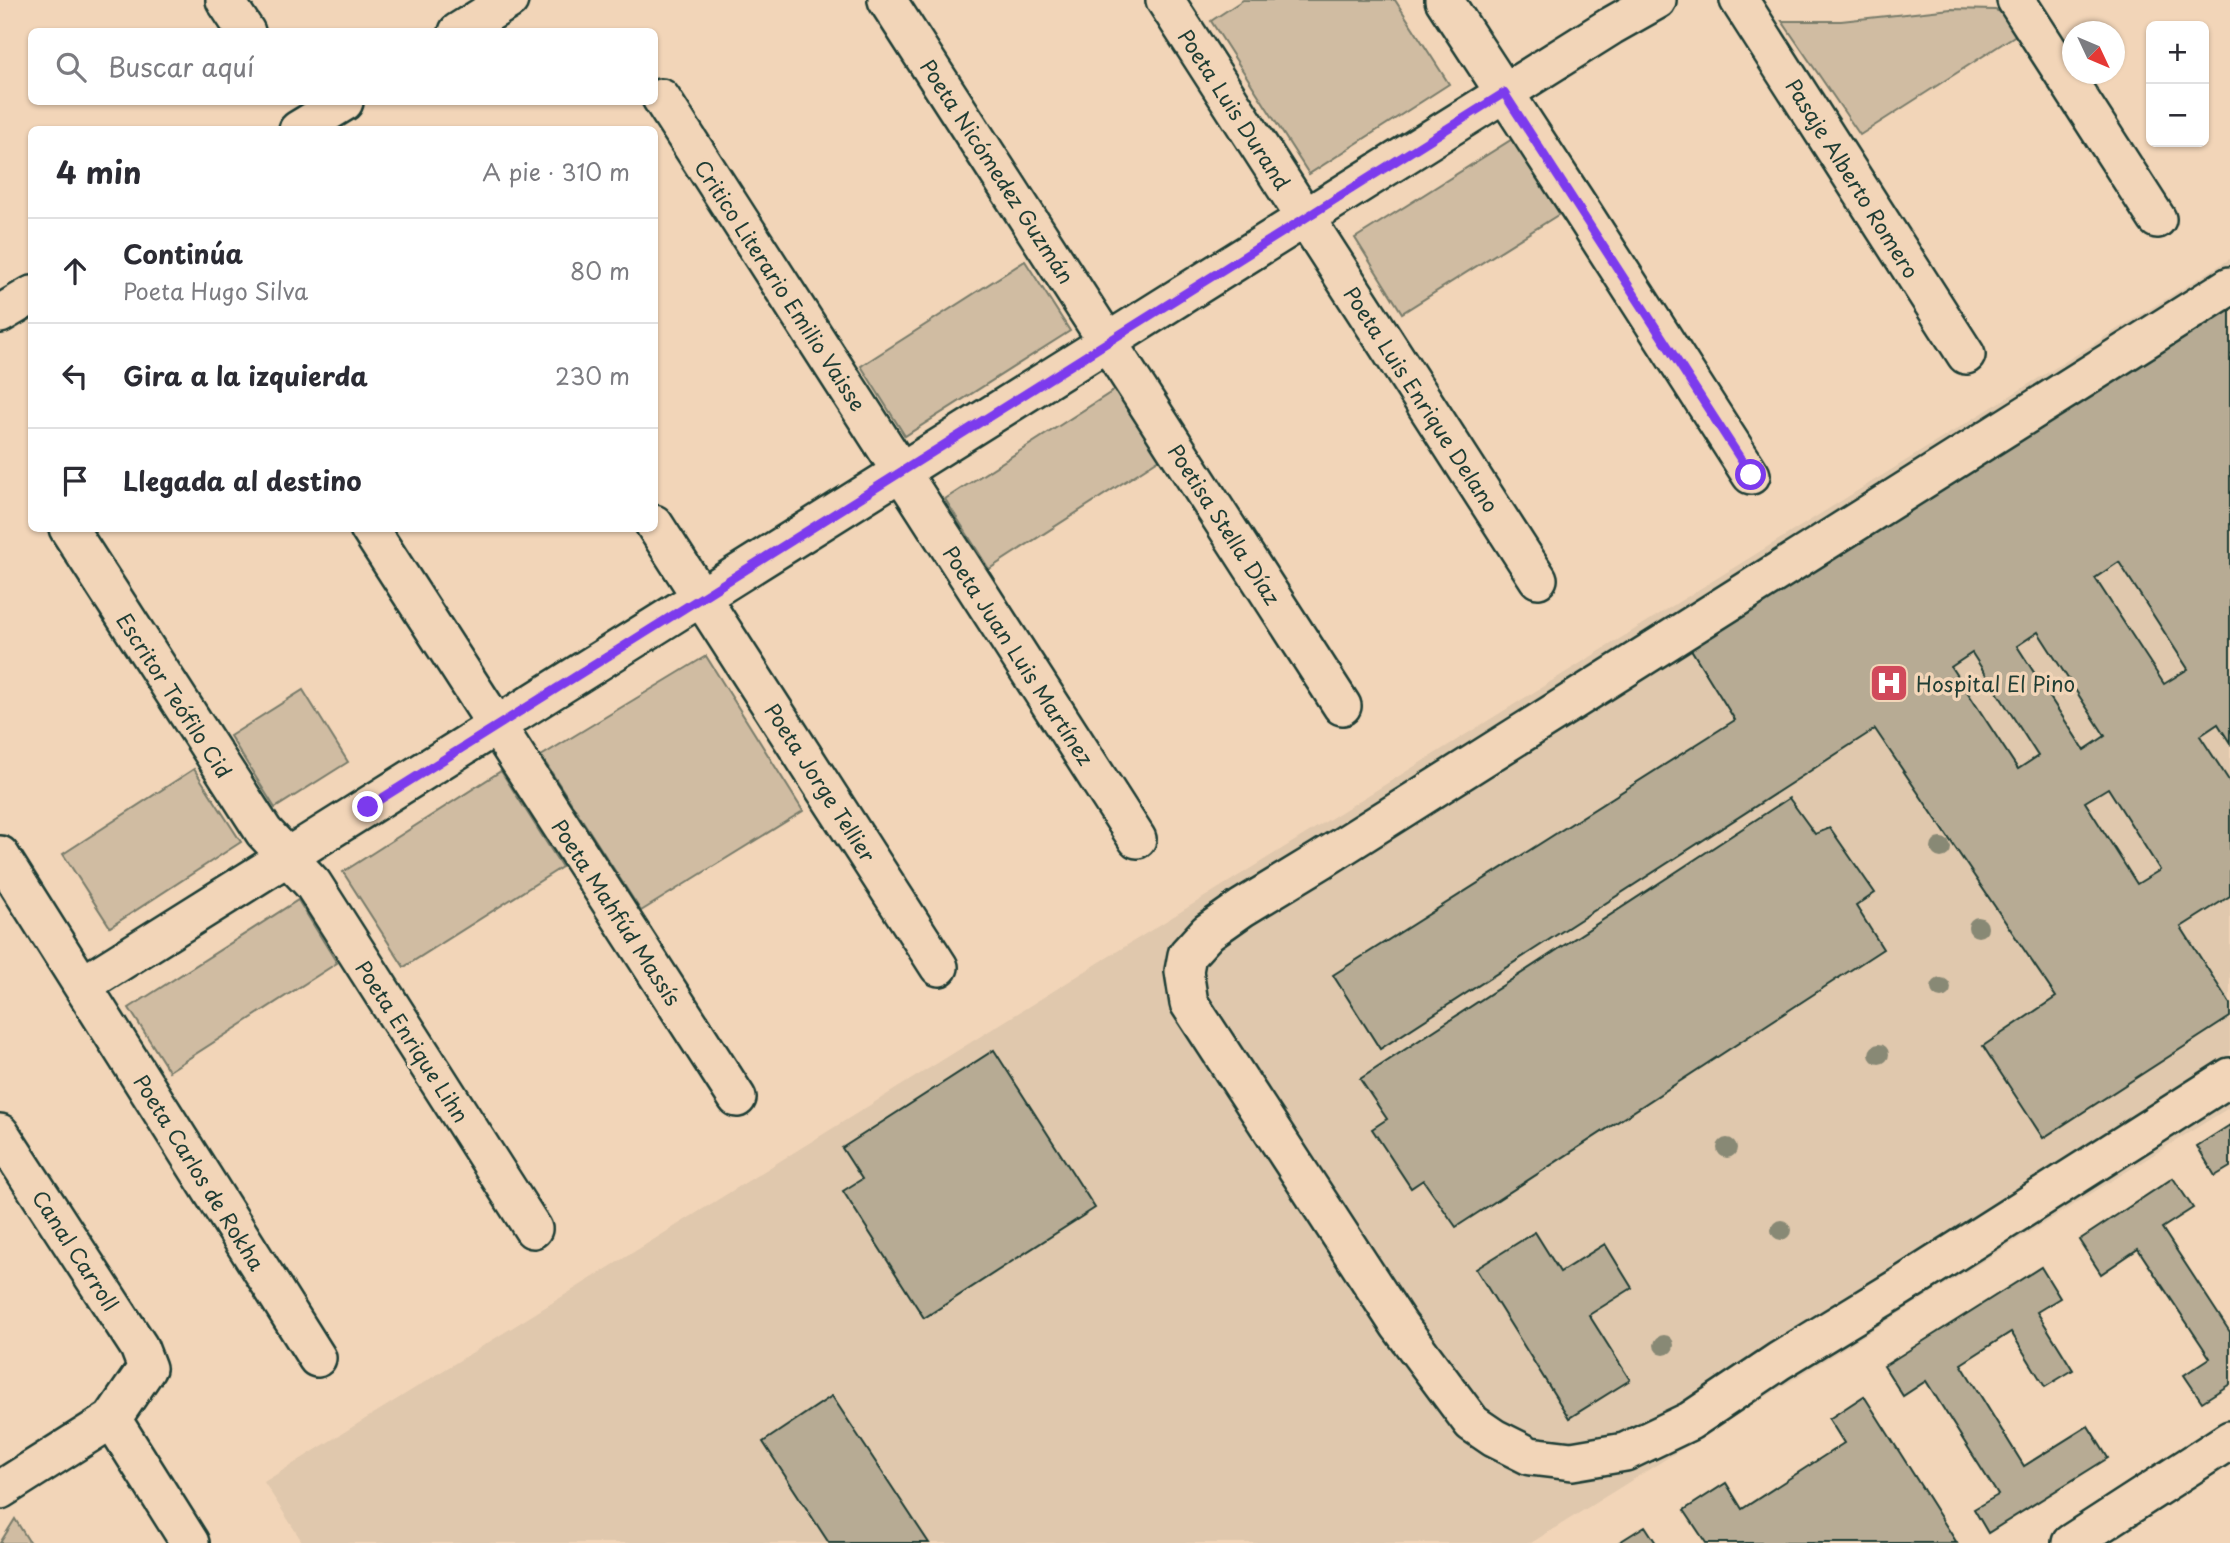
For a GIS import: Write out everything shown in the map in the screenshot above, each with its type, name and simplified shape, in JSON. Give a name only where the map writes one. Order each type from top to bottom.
[{"type":"street","points":[[225,0],[243,28]]},
{"type":"street","points":[[461,18],[509,0]]},
{"type":"street","name":"Poeta Nicómedez Guzmán","points":[[887,0],[1109,341]]},
{"type":"street","name":"Poeta Luis Durand","points":[[1165,0],[1306,218]]},
{"type":"street","points":[[1444,0],[1751,475]]},
{"type":"street","points":[[83,985],[1611,26],[1657,0]]},
{"type":"street","name":"Pasaje Alberto Romero","points":[[1740,0],[1966,355]]},
{"type":"street","points":[[2016,0],[2157,219]]},
{"type":"street","name":"Critico Literario Emilio Vaisse","points":[[661,99],[901,471]]},
{"type":"street","points":[[299,118],[336,105]]},
{"type":"street","name":"Poeta Luis Enrique Delano","points":[[1306,218],[1538,579]]},
{"type":"street","points":[[2230,286],[1242,908],[1208,932],[1187,955],[1184,971],[1189,1003],[1399,1325],[1453,1401],[1472,1423],[1494,1438],[1530,1456],[1572,1461],[1625,1452],[1690,1421],[1779,1361],[2230,1077]]},
{"type":"street","points":[[0,314],[28,297]]},
{"type":"street","name":"Poetisa Stella Díaz","points":[[1109,341],[1342,706]]},
{"type":"street","name":"Poeta Juan Luis Martínez","points":[[901,471],[1138,839]]},
{"type":"street","name":"Poeta Jorge Tellier","points":[[658,530],[939,967]]},
{"type":"street","name":"Escritor Teófilo Cid","points":[[71,532],[264,832],[288,856]]},
{"type":"street","name":"Poeta Mahfúd Massís","points":[[372,532],[737,1098]]},
{"type":"street","name":"Poeta Carlos de Rokha","points":[[0,855],[317,1358]]},
{"type":"street","name":"Poeta Enrique Lihn","points":[[288,856],[313,884],[533,1229]]},
{"type":"street","name":"Canal Carroll","points":[[0,1133],[139,1347],[147,1368],[112,1419]]},
{"type":"street","points":[[0,1490],[112,1419],[190,1543]]},
{"type":"street","points":[[2071,1543],[2230,1440]]},
{"type":"shaded area","points":[[1243,0],[1395,0],[1449,84],[1309,174],[1211,21]]},
{"type":"shaded area","points":[[1951,9],[1995,10],[2007,14],[2019,33],[1860,135],[1782,21],[1841,21]]},
{"type":"shaded area","points":[[1514,138],[1561,213],[1402,313],[1355,238]]},
{"type":"shaded area","name":"Hospital El Pino","points":[[2230,259],[2230,1107],[1531,1543],[303,1543],[264,1482]]},
{"type":"shaded area","points":[[1025,261],[1070,331],[905,436],[861,366]]},
{"type":"shaded area","points":[[1118,388],[1163,457],[989,569],[945,499]]},
{"type":"shaded area","points":[[706,656],[803,811],[641,911],[541,756]]},
{"type":"shaded area","points":[[303,690],[348,762],[275,808],[230,736]]},
{"type":"shaded area","points":[[194,769],[241,842],[110,927],[63,854]]},
{"type":"shaded area","points":[[501,771],[562,867],[404,967],[343,872]]},
{"type":"shaded area","points":[[298,900],[337,963],[169,1071],[129,1008]]},
{"type":"shaded area","points":[[15,1519],[30,1543],[0,1543]]},
{"type":"building","points":[[2230,295],[2230,743],[2218,724],[2200,736],[2230,782],[2230,896],[2181,927],[2230,1004],[2230,1017],[2043,1138],[1983,1046],[2056,997],[1875,729],[1380,1049],[1333,975],[1735,720],[1689,646]],"holes":[[[2119,562],[2188,669],[2164,684],[2095,578]],[[2038,632],[2105,736],[2084,750],[2017,646]],[[1972,653],[2038,756],[2018,769],[1951,667]],[[2108,788],[2160,870],[2137,884],[2085,802]]]},
{"type":"building","points":[[1789,798],[1815,834],[1830,828],[1875,893],[1856,906],[1883,949],[1456,1227],[1423,1180],[1411,1188],[1372,1129],[1387,1119],[1360,1079]]},
{"type":"building","points":[[994,1050],[1095,1208],[924,1318],[843,1191],[862,1179],[842,1148]]},
{"type":"building","points":[[2230,1125],[2230,1167],[2215,1176],[2197,1146]]},
{"type":"building","points":[[2173,1178],[2193,1208],[2162,1228],[2230,1332],[2230,1384],[2202,1402],[2184,1375],[2210,1358],[2138,1249],[2101,1274],[2079,1240]]},
{"type":"building","points":[[1535,1232],[1560,1272],[1605,1244],[1632,1288],[1589,1315],[1630,1380],[1569,1418],[1476,1269]]},
{"type":"building","points":[[2041,1267],[2060,1298],[2037,1312],[2073,1370],[2045,1387],[2011,1332],[1961,1364],[2024,1466],[2088,1426],[2108,1458],[1988,1533],[1974,1509],[1998,1495],[1926,1381],[1903,1396],[1884,1366]]},
{"type":"building","points":[[832,1396],[929,1543],[829,1543],[763,1442]]},
{"type":"building","points":[[1864,1396],[1957,1543],[1706,1543],[1684,1510],[1726,1483],[1742,1509],[1844,1443],[1829,1419]]},
{"type":"building","points":[[1645,1526],[1656,1543],[1618,1543]]},
{"type":"place","name":"Hospital El Pino","points":[[1889,683]]},
{"type":"route","points":[[368,807],[1504,93],[1751,475]]}]
